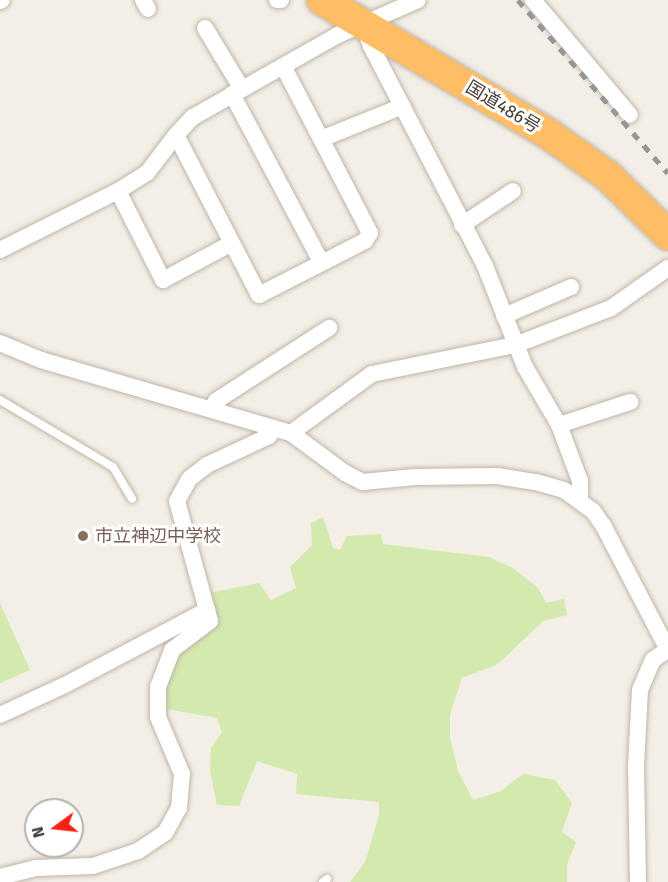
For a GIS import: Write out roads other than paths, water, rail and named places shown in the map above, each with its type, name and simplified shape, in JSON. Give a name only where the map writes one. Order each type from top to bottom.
[{"type":"highway","name":"国道486号","points":[[322,0],[365,13],[559,123],[619,166],[668,214]]},
{"type":"highway","name":"国道486号","points":[[365,13],[608,176],[668,235]]},
{"type":"street","points":[[0,250],[118,191],[147,173],[193,117],[283,66],[365,13],[418,0]]},
{"type":"street","points":[[533,0],[630,115]]},
{"type":"street","points":[[365,13],[370,46],[485,266],[514,345],[559,425],[580,481],[580,499]]},
{"type":"street","points":[[205,28],[322,263]]},
{"type":"street","points":[[176,135],[260,295],[365,241],[370,233],[283,66]]},
{"type":"street","points":[[321,139],[403,106]]},
{"type":"street","points":[[118,191],[163,280],[232,243]]},
{"type":"street","points":[[462,225],[513,191]]},
{"type":"street","points":[[291,433],[372,374],[514,345],[611,308],[668,268]]},
{"type":"street","points":[[504,316],[571,288]]},
{"type":"street","points":[[211,409],[216,401],[329,328]]},
{"type":"street","points":[[0,343],[41,360],[291,433],[345,473],[363,482],[416,477],[497,476],[536,482],[564,490],[580,499],[604,527],[668,649],[653,660],[640,690],[636,766],[639,882]]},
{"type":"street","points":[[559,425],[630,402]]},
{"type":"street","points":[[0,877],[36,868],[93,866],[138,851],[165,833],[179,808],[182,774],[158,717],[158,687],[172,650],[210,621],[177,501],[189,479],[207,465],[269,436],[274,428]]},
{"type":"street","points":[[0,715],[64,685],[207,610]]},
{"type":"lane","points":[[0,400],[113,467],[132,499]]},
{"type":"railway","points":[[518,0],[668,173]]},
{"type":"place","name":"市立神辺中学校","points":[[83,536]]}]
